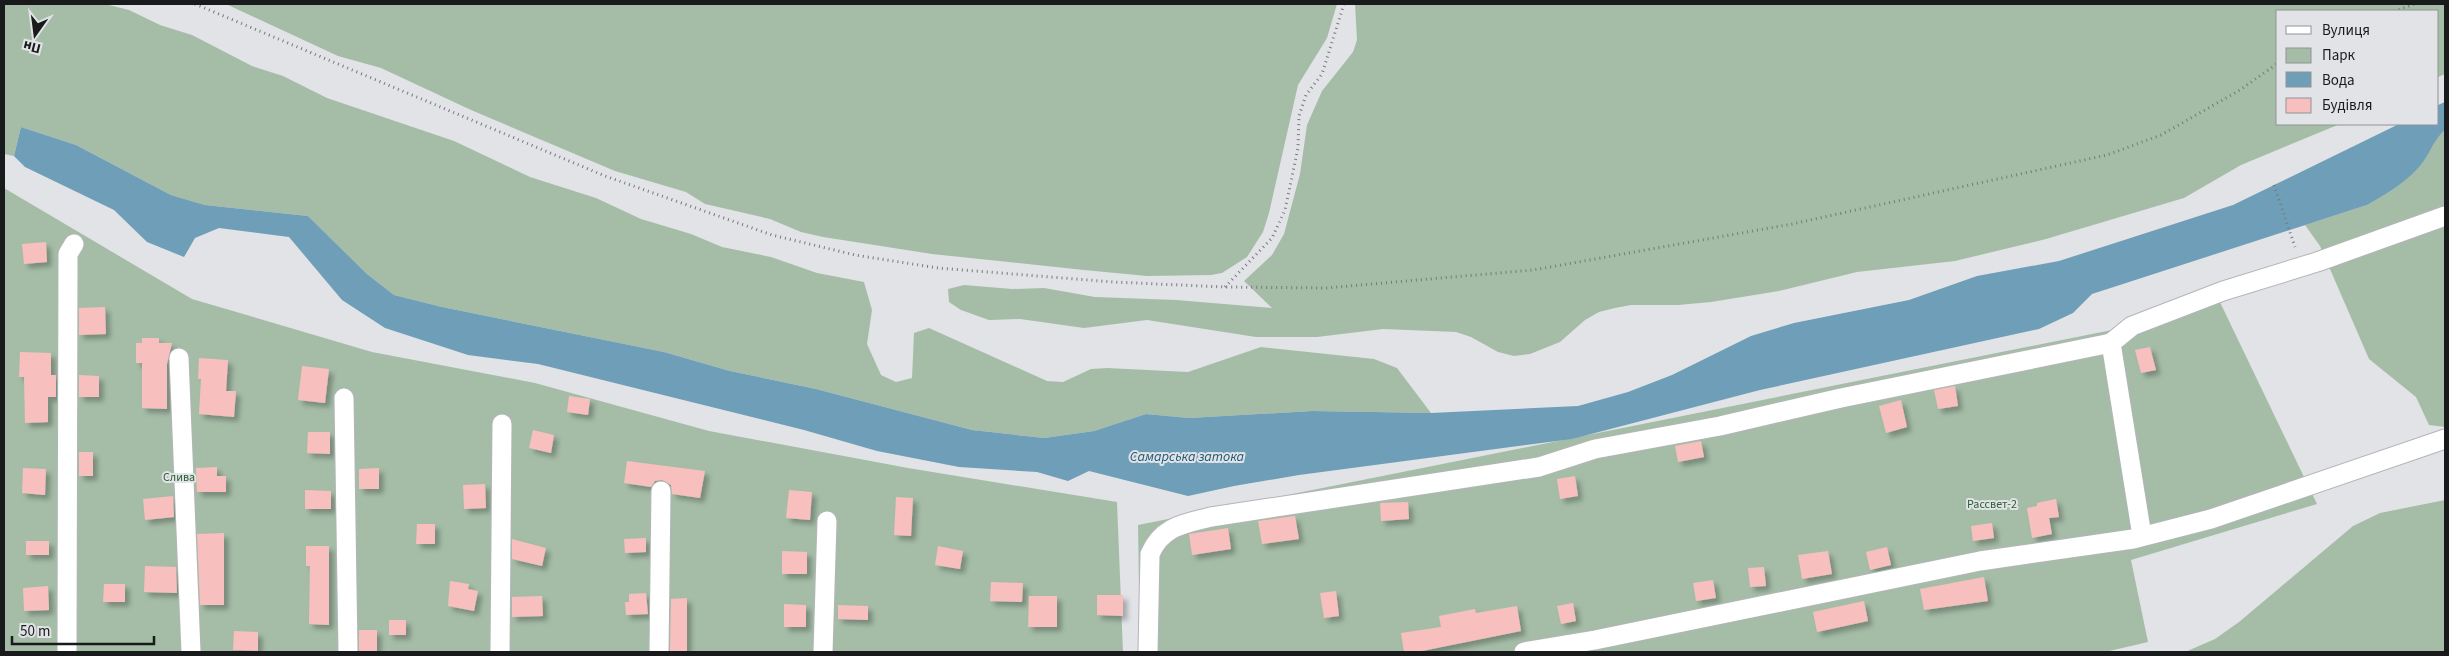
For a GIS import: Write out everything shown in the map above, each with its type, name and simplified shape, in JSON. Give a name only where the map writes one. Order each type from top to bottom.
[{"type":"lane","points":[[1148,652],[1150,554],[1156,540],[1174,527],[1211,517],[1539,467],[1596,449],[1720,426],[1841,398],[2111,343],[2132,326],[2223,291],[2317,262],[2445,216]]},
{"type":"lane","points":[[67,652],[68,254],[74,244]]},
{"type":"lane","points":[[2111,343],[2142,536]]},
{"type":"lane","points":[[179,358],[190,652]]},
{"type":"lane","points":[[344,398],[348,652]]},
{"type":"lane","points":[[500,652],[502,424]]},
{"type":"lane","points":[[1524,652],[1595,640],[1980,561],[2142,536],[2211,519],[2445,439]]},
{"type":"lane","points":[[659,652],[661,491]]},
{"type":"lane","points":[[823,652],[826,520]]},
{"type":"path","points":[[195,4],[605,176],[772,235],[855,256],[938,268],[1113,282],[1225,286],[1326,288],[1533,270],[1792,224],[2107,155],[2161,135],[2240,90],[2276,64]]},
{"type":"path","points":[[1225,286],[1247,266],[1272,238],[1285,210],[1298,148],[1299,116],[1306,95],[1322,74],[1344,4]]},
{"type":"path","points":[[2397,10],[2414,4]]},
{"type":"path","points":[[2274,184],[2295,248]]},
{"type":"green space","points":[[4,4],[105,4],[129,10],[160,25],[192,35],[252,66],[283,76],[327,98],[454,141],[530,177],[596,198],[641,219],[691,234],[722,247],[771,257],[817,273],[864,282],[872,310],[867,344],[881,375],[896,382],[912,378],[914,333],[929,328],[1047,381],[1063,382],[1091,369],[1188,372],[1261,347],[1374,359],[1397,368],[1431,413],[1312,411],[1189,418],[1146,414],[1094,431],[1044,438],[972,430],[816,389],[730,371],[664,352],[442,307],[394,295],[367,274],[308,216],[205,205],[171,195],[76,145],[21,127],[14,156],[4,154]]},
{"type":"green space","points":[[226,4],[1337,4],[1327,38],[1298,85],[1269,213],[1263,232],[1247,257],[1222,273],[1211,275],[1147,276],[932,254],[823,237],[801,232],[770,219],[705,204],[686,192],[615,171],[471,110],[381,68],[338,56]]},
{"type":"green space","points":[[1355,4],[2445,4],[2445,74],[2439,77],[2439,10],[2276,10],[2276,125],[2338,125],[2241,165],[2184,198],[2046,239],[1955,261],[1857,272],[1779,291],[1711,302],[1678,305],[1631,305],[1615,308],[1599,312],[1585,320],[1560,342],[1530,354],[1514,356],[1498,352],[1471,337],[1456,332],[1383,329],[1317,337],[1256,337],[1147,320],[1084,328],[1020,319],[989,320],[961,310],[949,302],[948,289],[964,285],[1012,289],[1044,288],[1095,297],[1176,300],[1272,308],[1244,281],[1272,255],[1284,234],[1300,174],[1307,125],[1322,91],[1353,52],[1357,40]]},
{"type":"green space","points":[[2445,130],[2445,427],[2429,425],[2416,397],[2369,359],[2320,246],[2305,225],[2367,205],[2422,163],[2437,137]]},
{"type":"green space","name":"Слива","points":[[4,188],[192,299],[372,352],[535,383],[709,431],[908,468],[1117,502],[1123,652],[4,652]]},
{"type":"green space","name":"Рассвет-2","points":[[2217,296],[2317,504],[2131,560],[2148,642],[2105,652],[1140,652],[1138,525],[2132,326]]},
{"type":"green space","points":[[2445,500],[2445,652],[2185,652],[2215,639],[2239,622],[2353,526],[2380,513]]},
{"type":"water","name":"Самарська затока","points":[[2445,102],[2445,130],[2435,141],[2423,162],[2404,181],[2367,205],[2092,294],[2073,313],[2039,329],[1760,390],[1572,439],[1299,475],[1188,496],[1089,471],[1068,481],[1037,472],[959,467],[877,451],[804,430],[538,364],[468,355],[385,328],[342,300],[289,237],[219,228],[195,238],[184,257],[147,242],[114,210],[25,167],[14,156],[21,127],[76,145],[171,195],[205,205],[308,216],[367,274],[394,295],[442,307],[664,352],[730,371],[816,389],[972,430],[1044,438],[1094,431],[1146,414],[1189,418],[1312,411],[1431,413],[1578,406],[1628,392],[1672,375],[1751,336],[1794,323],[1909,300],[1977,276],[2059,261],[2233,205],[2397,125],[2439,125],[2439,105]]},
{"type":"building","points":[[46,242],[47,262],[24,264],[22,244]]},
{"type":"building","points":[[105,307],[106,334],[79,335],[79,308]]},
{"type":"building","points":[[142,338],[159,338],[159,343],[172,343],[167,364],[167,409],[142,408],[142,363],[136,363],[136,343],[142,343]]},
{"type":"building","points":[[2150,347],[2156,370],[2141,373],[2135,350]]},
{"type":"building","points":[[20,352],[51,353],[51,375],[56,375],[56,397],[48,397],[48,422],[25,423],[24,377],[19,377]]},
{"type":"building","points":[[199,358],[228,360],[226,391],[236,391],[234,417],[199,414],[201,379],[198,379]]},
{"type":"building","points":[[302,366],[329,369],[325,403],[298,400]]},
{"type":"building","points":[[79,375],[99,376],[99,397],[79,397]]},
{"type":"building","points":[[1955,386],[1958,406],[1938,409],[1934,390]]},
{"type":"building","points":[[569,396],[590,399],[588,415],[567,412]]},
{"type":"building","points":[[1901,400],[1907,427],[1886,433],[1879,406]]},
{"type":"building","points":[[533,430],[554,435],[551,453],[529,448]]},
{"type":"building","points":[[308,432],[330,432],[330,454],[307,453]]},
{"type":"building","points":[[1701,441],[1704,457],[1678,462],[1675,446]]},
{"type":"building","points":[[79,452],[93,452],[93,476],[79,476]]},
{"type":"building","points":[[627,461],[705,471],[700,498],[672,494],[671,485],[662,480],[655,481],[651,487],[624,483]]},
{"type":"building","points":[[217,467],[217,476],[226,476],[226,492],[197,492],[196,468]]},
{"type":"building","points":[[23,468],[46,469],[45,495],[22,493]]},
{"type":"building","points":[[379,468],[379,489],[359,489],[359,469]]},
{"type":"building","points":[[1575,476],[1578,496],[1560,499],[1557,479]]},
{"type":"building","points":[[485,484],[486,508],[464,509],[463,485]]},
{"type":"building","points":[[305,490],[331,491],[331,509],[305,509]]},
{"type":"building","points":[[789,490],[812,492],[810,520],[786,518]]},
{"type":"building","points":[[173,496],[174,517],[145,520],[143,499]]},
{"type":"building","points":[[896,497],[913,498],[911,536],[894,535]]},
{"type":"building","points":[[2056,499],[2059,517],[2049,518],[2052,534],[2032,538],[2027,508],[2037,506],[2037,503]]},
{"type":"building","points":[[1408,502],[1409,519],[1381,521],[1380,503]]},
{"type":"building","points":[[1295,516],[1299,539],[1262,544],[1258,521]]},
{"type":"building","points":[[1992,523],[1994,538],[1973,541],[1971,526]]},
{"type":"building","points":[[417,524],[435,524],[435,544],[416,544]]},
{"type":"building","points":[[1228,528],[1231,549],[1192,555],[1189,534]]},
{"type":"building","points":[[224,533],[224,605],[200,605],[197,534]]},
{"type":"building","points":[[646,538],[646,552],[625,553],[624,539]]},
{"type":"building","points":[[512,539],[546,548],[542,566],[512,559]]},
{"type":"building","points":[[26,541],[49,541],[49,555],[26,555]]},
{"type":"building","points":[[306,546],[329,546],[329,625],[309,624],[310,566],[306,566]]},
{"type":"building","points":[[938,546],[963,551],[960,569],[935,565]]},
{"type":"building","points":[[1887,547],[1891,565],[1870,570],[1866,552]]},
{"type":"building","points":[[782,551],[807,552],[807,574],[782,574]]},
{"type":"building","points":[[1828,551],[1832,574],[1802,579],[1798,555]]},
{"type":"building","points":[[145,566],[176,567],[177,593],[144,592]]},
{"type":"building","points":[[1764,567],[1766,586],[1750,587],[1748,568]]},
{"type":"building","points":[[1984,577],[1988,601],[1924,610],[1920,589]]},
{"type":"building","points":[[1713,580],[1716,598],[1696,601],[1693,583]]},
{"type":"building","points":[[450,581],[469,584],[468,589],[478,591],[474,611],[448,606]]},
{"type":"building","points":[[991,582],[1023,583],[1022,602],[990,601]]},
{"type":"building","points":[[104,584],[125,584],[125,602],[103,602]]},
{"type":"building","points":[[48,586],[49,610],[24,611],[23,588]]},
{"type":"building","points":[[1336,591],[1339,616],[1324,618],[1320,593]]},
{"type":"building","points":[[646,593],[648,614],[626,615],[625,602],[629,602],[629,594]]},
{"type":"building","points":[[1097,595],[1123,595],[1123,616],[1097,615]]},
{"type":"building","points":[[542,596],[543,616],[512,617],[512,597]]},
{"type":"building","points":[[1029,596],[1057,596],[1057,627],[1028,627]]},
{"type":"building","points":[[687,598],[687,651],[670,651],[671,599]]},
{"type":"building","points":[[1864,601],[1868,621],[1817,632],[1813,612]]},
{"type":"building","points":[[1573,603],[1576,621],[1561,624],[1557,606]]},
{"type":"building","points":[[784,604],[806,605],[806,627],[784,627]]},
{"type":"building","points":[[838,605],[868,606],[868,620],[838,619]]},
{"type":"building","points":[[1517,606],[1521,631],[1422,651],[1404,652],[1401,633],[1441,627],[1439,616],[1475,609],[1476,613]]},
{"type":"building","points":[[389,620],[406,620],[406,635],[389,635]]},
{"type":"building","points":[[359,630],[377,630],[377,652],[359,652]]},
{"type":"building","points":[[234,631],[258,632],[258,651],[233,650]]}]
